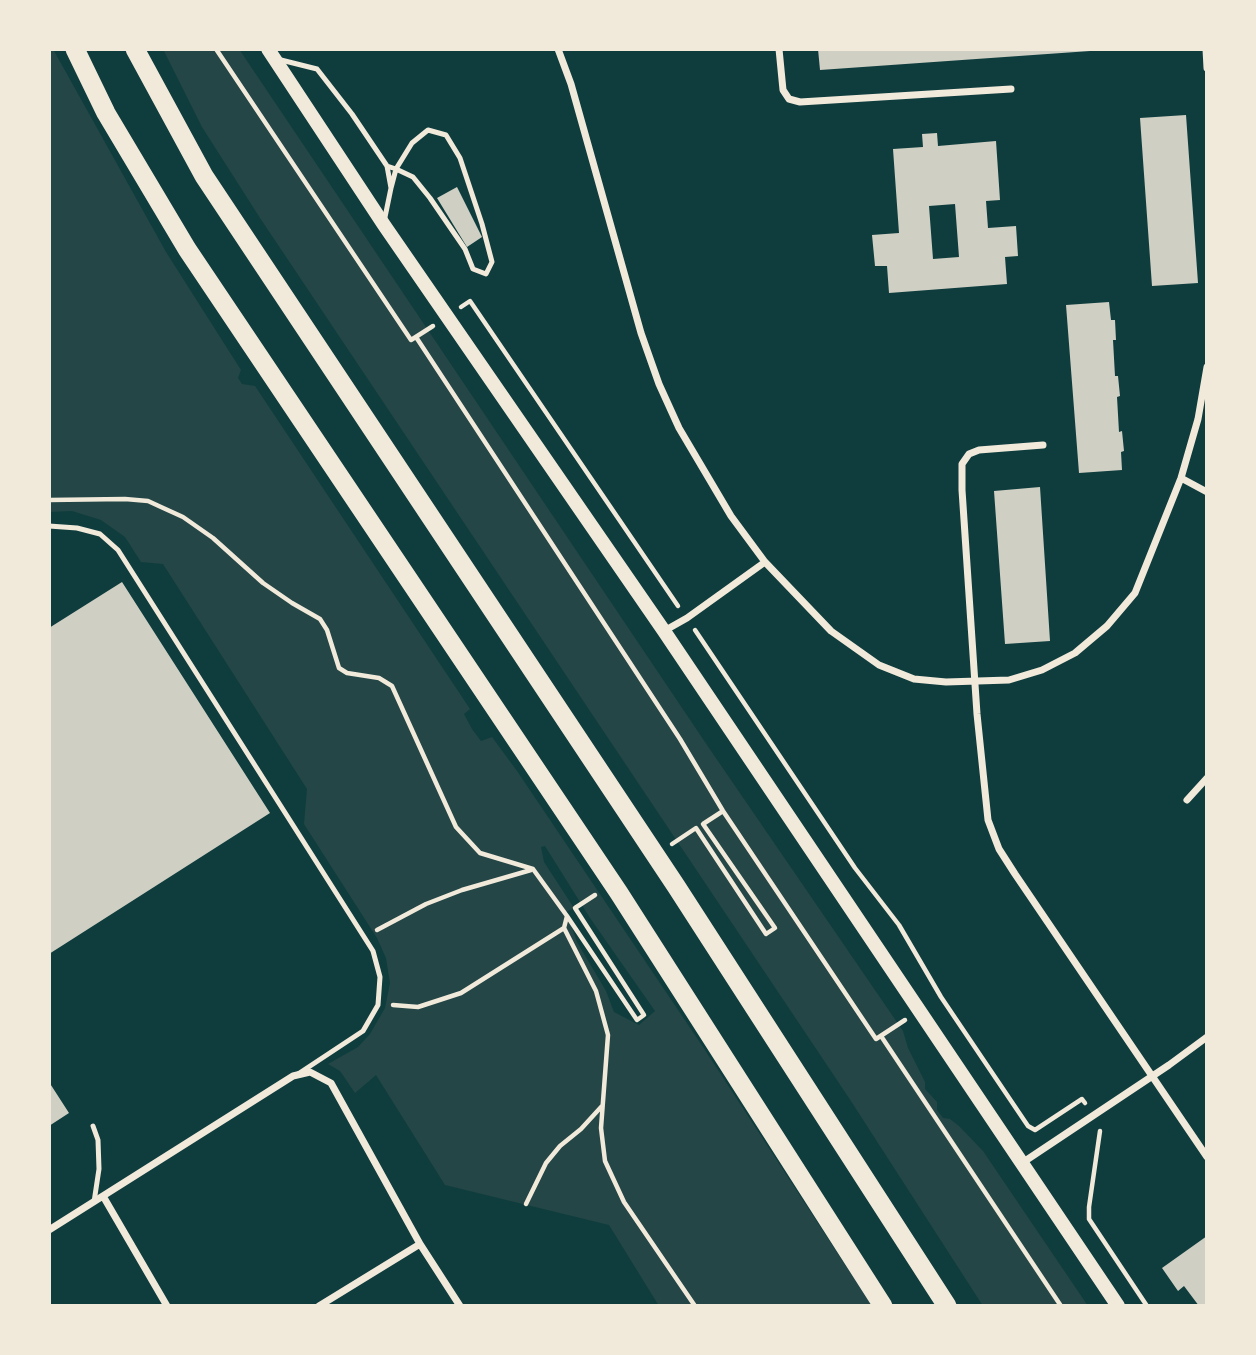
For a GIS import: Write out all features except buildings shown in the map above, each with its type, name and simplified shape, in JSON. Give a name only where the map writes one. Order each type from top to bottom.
[{"type":"highway","points":[[75,49],[106,113],[187,249],[619,892],[883,1306]]},
{"type":"highway","points":[[135,49],[204,176],[668,874],[947,1306]]},
{"type":"main road","points":[[271,54],[384,225],[664,631],[1118,1306]]},
{"type":"street","points":[[558,49],[571,84],[641,333],[659,384],[679,428],[704,474],[765,562],[831,631],[879,665],[915,678],[946,682],[1009,680],[1042,670],[1076,653],[1107,626],[1135,593],[1181,478],[1198,419],[1207,367]]},
{"type":"street","points":[[779,49],[783,90],[789,99],[800,102],[1011,89]]},
{"type":"street","points":[[1206,49],[1207,68]]},
{"type":"street","points":[[1044,444],[979,450],[965,457],[962,464],[975,682],[988,820],[999,849],[1207,1157]]},
{"type":"street","points":[[1181,478],[1207,492]]},
{"type":"street","points":[[664,631],[687,618],[765,562]]},
{"type":"street","points":[[1186,800],[1207,778]]},
{"type":"street","points":[[1022,1163],[1207,1037]]},
{"type":"street","points":[[49,1230],[293,1076],[310,1072],[331,1083],[420,1244],[460,1306]]},
{"type":"street","points":[[103,1196],[167,1306]]},
{"type":"street","points":[[319,1306],[420,1244]]},
{"type":"lane","points":[[271,54],[317,69],[387,166],[391,188]]},
{"type":"lane","points":[[384,225],[396,169],[412,143],[428,130],[446,135],[460,158],[492,262],[486,274],[473,269],[465,249],[413,177],[396,169],[387,166]]},
{"type":"lane","points":[[49,526],[77,528],[100,534],[118,550],[373,951],[380,976],[378,1004],[363,1031],[293,1076]]},
{"type":"lane","points":[[93,1126],[98,1140],[99,1169],[94,1202]]},
{"type":"path","points":[[216,49],[411,340],[434,325]]},
{"type":"path","points":[[458,309],[470,302],[680,609]]},
{"type":"path","points":[[416,337],[680,739],[723,811],[876,1039],[903,1022]]},
{"type":"path","points":[[49,500],[148,501],[183,517],[213,538],[263,583],[320,619],[331,640],[339,668],[347,673],[379,678],[392,686],[456,827],[480,853],[533,869],[637,1020],[644,1015],[575,908]]},
{"type":"path","points":[[691,623],[855,868],[899,925],[941,996],[1028,1126],[1035,1130],[1082,1099],[1085,1103]]},
{"type":"path","points":[[696,828],[766,934],[775,928],[703,824],[723,811]]},
{"type":"path","points":[[364,936],[426,904],[461,890],[533,869]]},
{"type":"path","points":[[567,916],[564,928],[596,990],[608,1035],[601,1128],[605,1161],[624,1202],[695,1306]]},
{"type":"path","points":[[378,1004],[418,1007],[461,993],[564,928]]},
{"type":"path","points":[[881,1037],[1061,1306]]},
{"type":"path","points":[[526,1204],[546,1163],[560,1146],[603,1106]]},
{"type":"path","points":[[1101,1125],[1089,1219],[1147,1306]]},
{"type":"shaded area","points":[[49,49],[53,49],[166,252],[241,370],[238,378],[242,384],[255,386],[470,709],[464,714],[472,729],[481,741],[492,737],[517,771],[703,1047],[872,1306],[659,1306],[609,1225],[445,1185],[376,1075],[355,1093],[340,1071],[328,1064],[358,1047],[370,1034],[385,1008],[390,983],[386,958],[377,938],[304,824],[307,789],[163,564],[141,562],[125,537],[101,520],[72,511],[49,512]],"holes":[[[545,846],[590,918],[655,1011],[639,1025],[614,1012],[606,991],[577,942],[566,912],[574,908],[544,862],[541,847]]]},
{"type":"shaded area","points":[[163,49],[239,49],[709,748],[903,1031],[908,1048],[925,1082],[925,1089],[937,1102],[937,1110],[943,1118],[950,1119],[959,1126],[983,1151],[1088,1306],[983,1306],[849,1098],[260,218],[202,127]]}]
